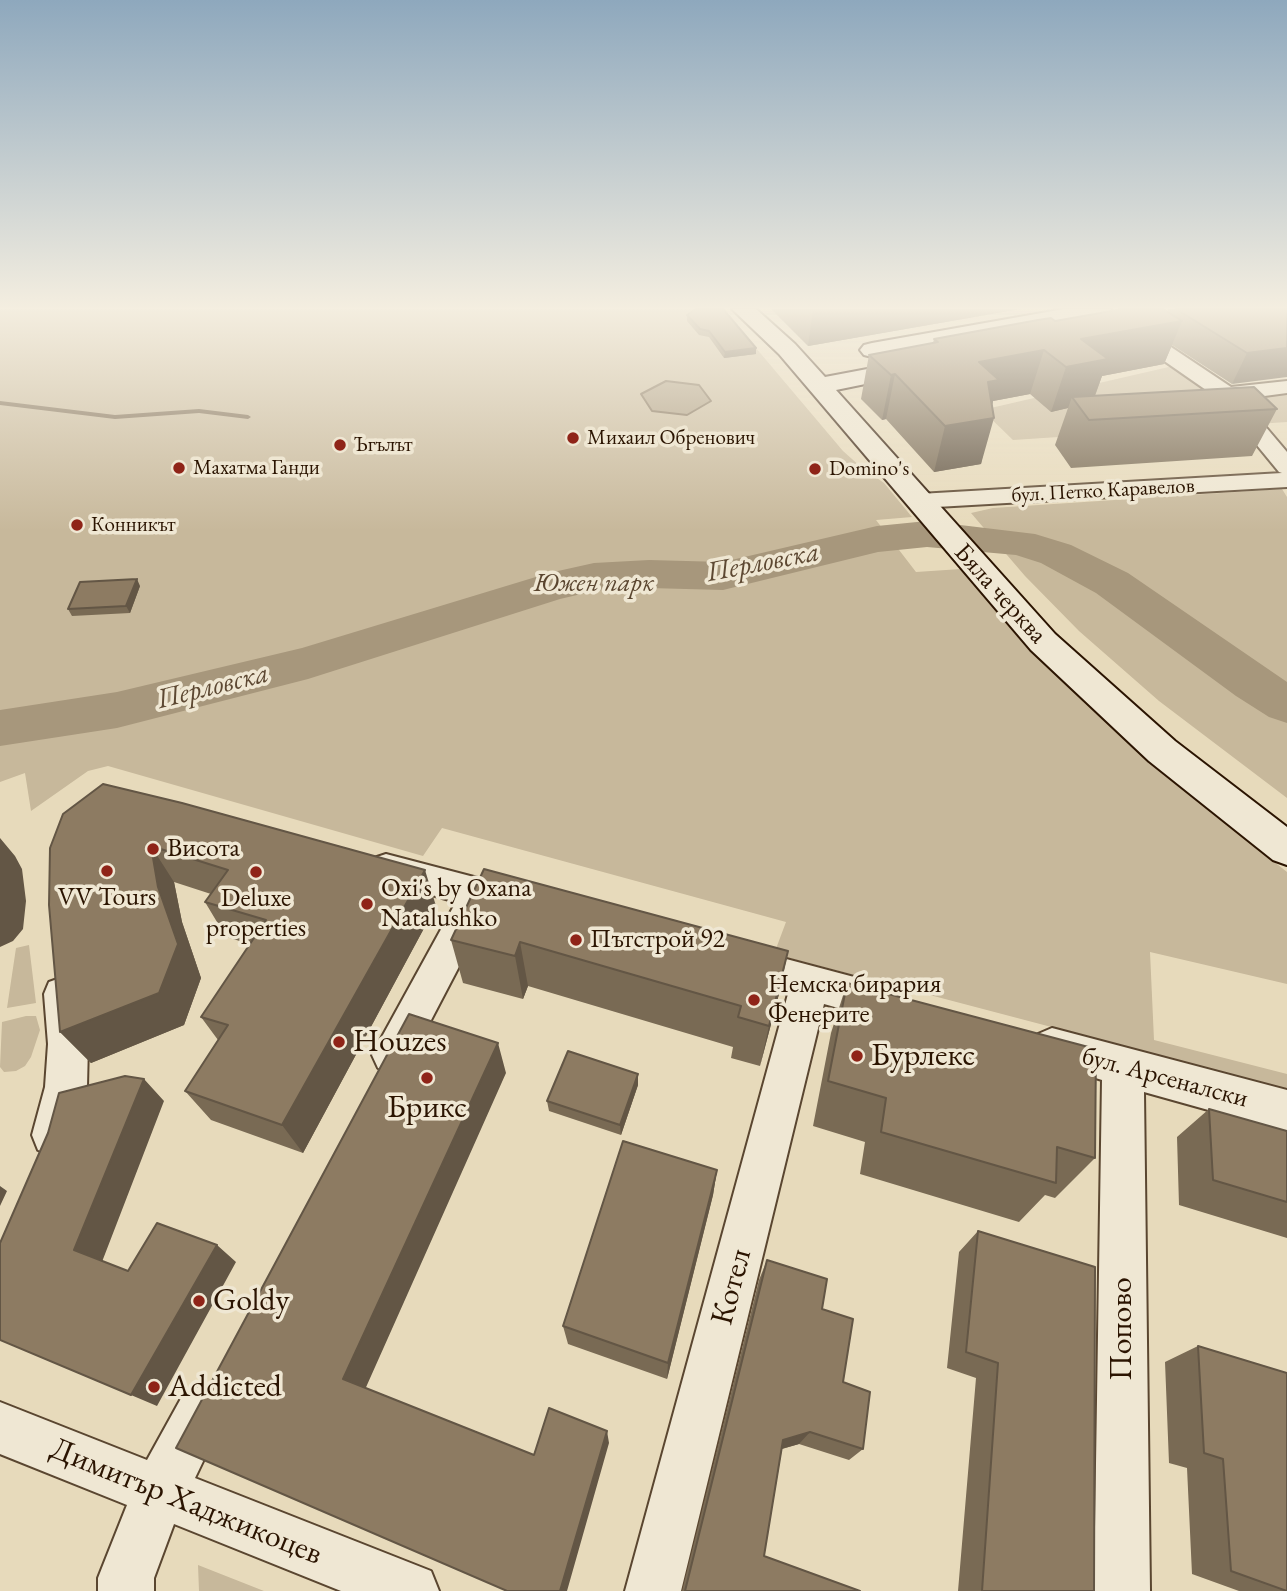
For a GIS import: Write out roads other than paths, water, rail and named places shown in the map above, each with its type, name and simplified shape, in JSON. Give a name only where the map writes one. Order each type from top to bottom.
[{"type":"street","name":"Бяла черква","points":[[817,383],[975,568],[1043,642],[1107,704],[1224,802],[1287,849]]},
{"type":"street","points":[[819,386],[833,383]]},
{"type":"street","points":[[1211,383],[1227,394],[1287,467]]},
{"type":"street","points":[[1227,394],[1287,387]]},
{"type":"street","name":"бул. Петко Каравелов","points":[[925,509],[1287,480]]},
{"type":"street","points":[[356,861],[544,911]]},
{"type":"street","points":[[376,1086],[479,893]]},
{"type":"street","points":[[712,956],[927,1014]]},
{"type":"street","points":[[39,1176],[49,1152],[66,1087],[68,1044],[60,965]]},
{"type":"street","name":"Котел","points":[[653,1591],[810,983]]},
{"type":"street","name":"бул. Арсеналски","points":[[1018,1039],[1287,1111]]},
{"type":"street","name":"Попово","points":[[1122,1066],[1122,1591]]},
{"type":"street","points":[[126,1591],[126,1578],[160,1490],[223,1373]]},
{"type":"street","name":"Димитър Хаджикоцев","points":[[0,1428],[411,1591]]},
{"type":"waterway","points":[[0,403],[115,417],[199,411],[248,417]]},
{"type":"waterway","name":"Перловска","points":[[0,728],[117,710],[308,663],[549,587],[594,577],[649,574],[723,576],[877,539],[927,534],[1020,543],[1056,554],[1112,583],[1253,684],[1287,705]]},
{"type":"place","name":"Михаил Обренович","points":[[573,438]]},
{"type":"place","name":"Ъгълът","points":[[340,445]]},
{"type":"place","name":"Махатма Ганди","points":[[179,468]]},
{"type":"place","name":"Domino's","points":[[815,469]]},
{"type":"place","name":"Конникът","points":[[77,525]]},
{"type":"place","name":"Висота","points":[[153,849]]},
{"type":"place","name":"VV Tours","points":[[107,871]]},
{"type":"place","name":"Deluxe properties","points":[[256,872]]},
{"type":"place","name":"Oxi's by Oxana Natalushko","points":[[367,904]]},
{"type":"place","name":"Пътстрой 92","points":[[576,940]]},
{"type":"place","name":"Немска бирария Фенерите","points":[[754,1000]]},
{"type":"place","name":"Houzes","points":[[339,1042]]},
{"type":"place","name":"Бурлекс","points":[[857,1056]]},
{"type":"place","name":"Брикс","points":[[427,1078]]},
{"type":"place","name":"Goldy","points":[[199,1301]]},
{"type":"place","name":"Addicted","points":[[154,1387]]},
{"type":"park label","name":"Южен парк","points":[[594,584]]}]
